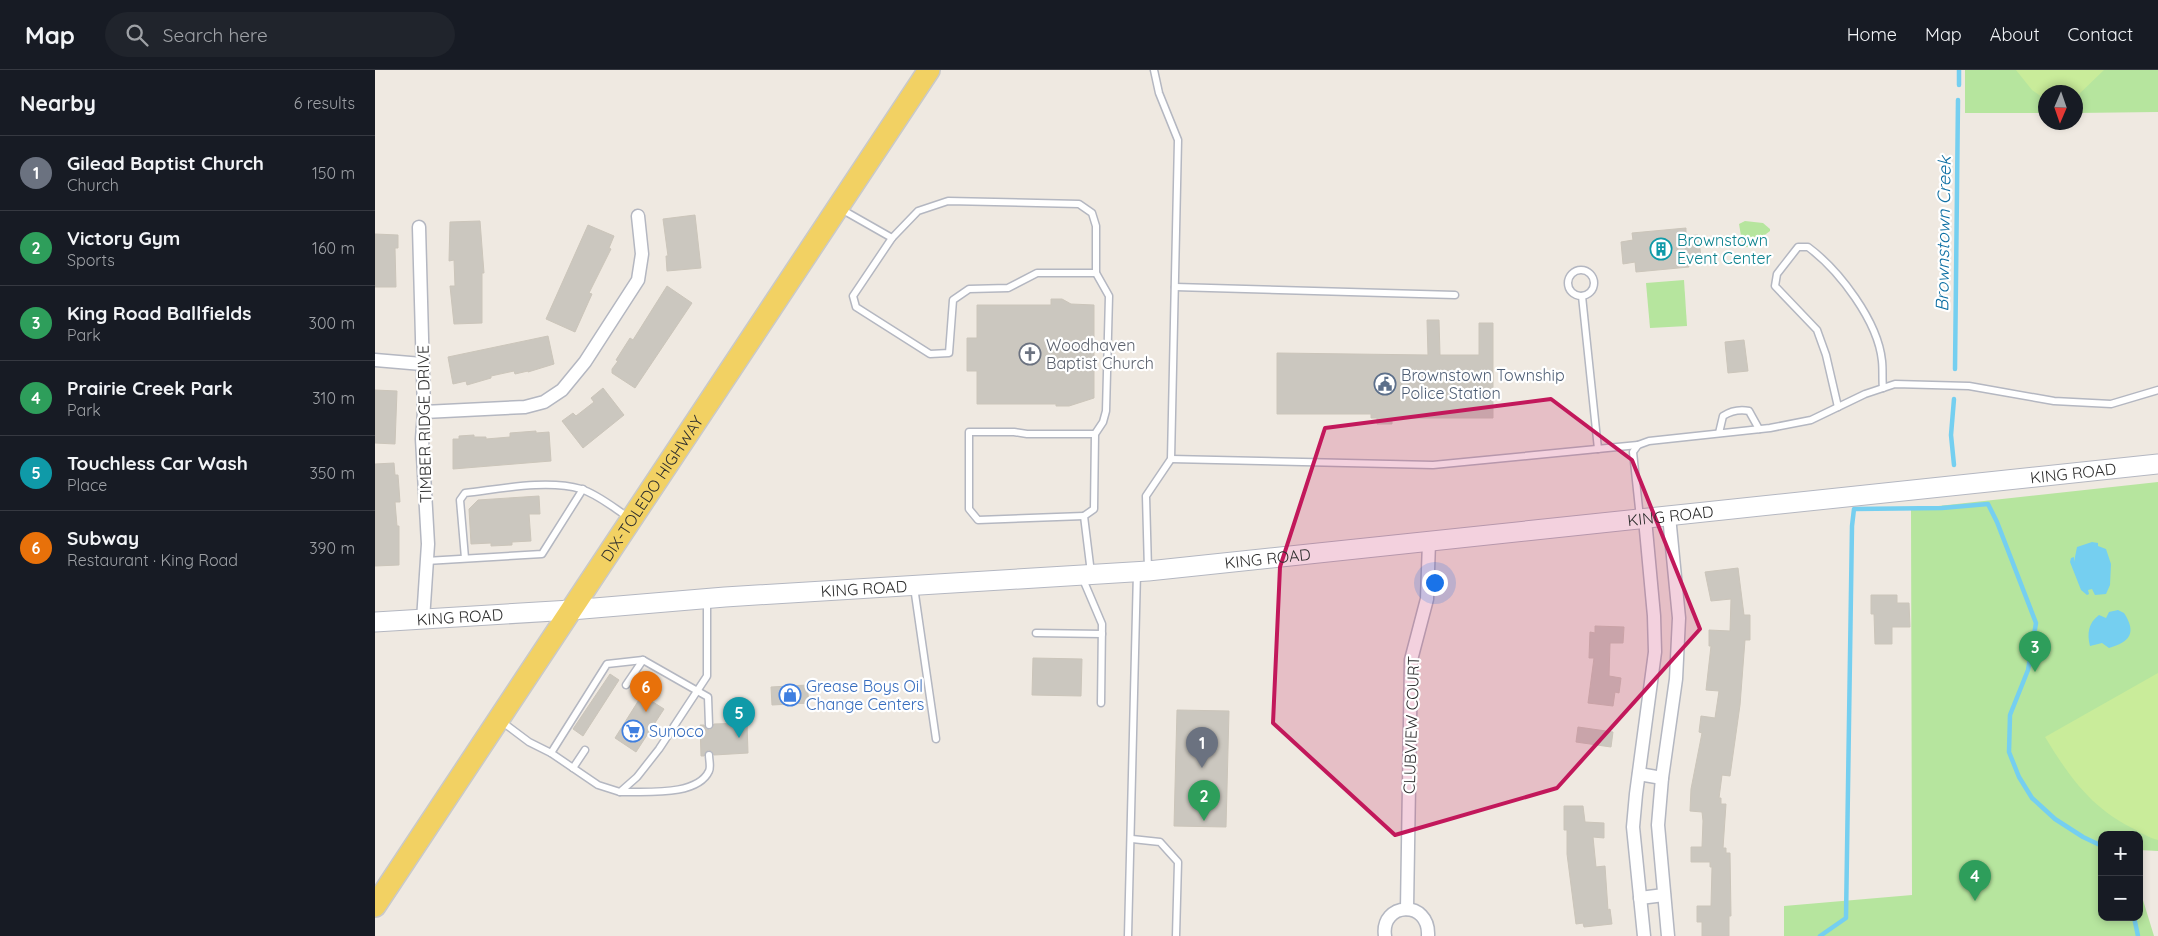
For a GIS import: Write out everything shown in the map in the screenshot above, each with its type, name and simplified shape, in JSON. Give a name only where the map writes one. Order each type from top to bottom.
[{"type":"main road","name":"DIX-TOLEDO HIGHWAY","points":[[375,906],[929,70]]},
{"type":"main road","name":"KING ROAD","points":[[375,622],[571,610],[707,598],[1086,576],[1429,542],[2158,464]]},
{"type":"street","points":[[423,412],[525,407],[544,402],[562,390],[585,362],[638,280],[642,254],[638,216]]},
{"type":"street","name":"TIMBER RIDGE DRIVE","points":[[419,227],[422,439],[428,544],[423,620]]},
{"type":"street","points":[[375,360],[422,364]]},
{"type":"street","points":[[1668,936],[1658,825],[1662,778],[1678,655],[1679,618],[1669,516]]},
{"type":"street","points":[[1643,519],[1654,608],[1655,652],[1633,827],[1644,936]]},
{"type":"street","name":"CLUBVIEW COURT","points":[[1407,909],[1411,660],[1427,599],[1429,542]]},
{"type":"street","points":[[1655,652],[1678,655]]},
{"type":"street","points":[[1639,774],[1662,778]]},
{"type":"street","points":[[1640,898],[1663,895]]},
{"type":"street","points":[[1385,936],[1385,924],[1389,918],[1400,910],[1407,909],[1415,910],[1426,921],[1428,936]]},
{"type":"lane","points":[[1128,936],[1146,496],[1171,459],[1178,140],[1159,93],[1155,70]]},
{"type":"lane","points":[[1095,434],[969,432],[969,510],[977,520],[1084,516],[1094,509],[1095,434],[1103,422],[1106,411],[1109,296],[1096,272],[1096,226],[1092,213],[1079,204],[948,201],[917,211],[891,238],[853,296],[856,307],[930,354],[949,353],[953,300],[969,289],[1008,288],[1037,272],[1096,272]]},
{"type":"lane","points":[[837,208],[891,238]]},
{"type":"lane","points":[[1839,407],[1826,355],[1817,330],[1775,286],[1777,274],[1798,247],[1808,247],[1844,280],[1872,329],[1882,360],[1883,388]]},
{"type":"lane","points":[[1578,270],[1591,273],[1594,281],[1593,290],[1582,296],[1573,294],[1567,282],[1571,274],[1578,270]]},
{"type":"lane","points":[[1175,287],[1455,295]]},
{"type":"lane","points":[[1582,296],[1598,449]]},
{"type":"lane","points":[[1171,459],[1433,465],[1638,445],[1649,440],[1759,430],[1811,420],[1865,394],[1895,384],[1969,386],[2054,401],[2111,404],[2158,390]]},
{"type":"lane","points":[[1719,434],[1723,416],[1741,409],[1749,411],[1759,430]]},
{"type":"lane","points":[[1638,445],[1633,452],[1643,519]]},
{"type":"lane","points":[[465,558],[460,500],[465,493],[506,488],[560,485],[583,489],[631,519]]},
{"type":"lane","points":[[426,561],[542,554],[583,489]]},
{"type":"lane","points":[[1084,516],[1086,576],[1102,624],[1101,703]]},
{"type":"lane","points":[[913,586],[936,739]]},
{"type":"lane","points":[[620,792],[637,777],[659,749],[707,676],[707,598]]},
{"type":"lane","points":[[1036,633],[1102,634]]},
{"type":"lane","points":[[626,685],[643,660]]},
{"type":"lane","points":[[551,753],[607,664],[643,660],[708,697],[709,724]]},
{"type":"lane","points":[[498,719],[529,742],[551,753],[598,785],[620,792],[676,790],[699,783],[710,770],[709,755]]},
{"type":"lane","points":[[573,768],[585,750]]},
{"type":"lane","points":[[1132,839],[1160,842],[1178,862],[1176,936]]},
{"type":"highlighted area","points":[[1551,399],[1632,460],[1700,629],[1557,788],[1395,835],[1273,723],[1280,567],[1325,428]]},
{"type":"green space","points":[[1965,70],[2158,70],[2158,112],[2083,113],[2083,85],[2038,85],[2038,113],[1965,113]]},
{"type":"green space","points":[[2016,70],[2104,70],[2083,90],[2083,85],[2038,85],[2038,94],[2032,90]]},
{"type":"green space","points":[[1745,221],[1763,223],[1770,231],[1749,247],[1743,247],[1739,224]]},
{"type":"green space","points":[[1684,280],[1687,326],[1650,328],[1646,283]]},
{"type":"green space","points":[[2158,482],[2158,851],[2143,850],[2143,831],[2098,831],[2098,921],[2143,921],[2143,900],[2154,936],[1784,936],[1784,906],[1912,895],[1911,509]]},
{"type":"green space","points":[[2158,673],[2158,840],[2143,834],[2143,831],[2137,831],[2120,822],[2094,802],[2073,779],[2045,737]]},
{"type":"water","points":[[2092,542],[2098,543],[2098,546],[2106,549],[2111,564],[2110,585],[2106,594],[2095,595],[2092,589],[2088,590],[2089,594],[2087,595],[2081,590],[2070,562],[2071,558],[2074,557],[2074,562],[2077,547]]},
{"type":"water","points":[[2118,610],[2124,613],[2130,626],[2131,631],[2126,640],[2109,648],[2102,643],[2090,646],[2089,633],[2095,618],[2099,615],[2106,618],[2109,612]]},
{"type":"building","points":[[695,215],[701,268],[667,271],[666,256],[668,256],[663,219]]},
{"type":"building","points":[[480,221],[484,273],[482,273],[482,323],[454,324],[450,286],[455,286],[454,260],[449,261],[450,222]]},
{"type":"building","points":[[588,225],[614,236],[609,248],[611,249],[589,293],[592,294],[575,332],[546,319]]},
{"type":"building","name":"Brownstown Event Center","points":[[1686,228],[1686,236],[1698,235],[1701,256],[1688,258],[1689,267],[1636,272],[1635,262],[1623,264],[1621,242],[1633,240],[1632,233]]},
{"type":"building","points":[[375,234],[398,235],[398,248],[395,248],[396,287],[375,287]]},
{"type":"building","points":[[667,286],[692,303],[635,388],[612,373],[612,369],[630,338],[633,340]]},
{"type":"building","name":"Woodhaven Baptist Church","points":[[1051,299],[1062,299],[1071,304],[1094,305],[1094,398],[1069,406],[1056,406],[1056,404],[977,404],[977,371],[967,371],[967,338],[977,338],[977,305],[1051,305]]},
{"type":"building","name":"Brownstown Township Police Station","points":[[1427,320],[1439,320],[1440,355],[1479,355],[1479,323],[1493,323],[1493,418],[1392,418],[1392,424],[1377,424],[1377,418],[1371,418],[1371,414],[1277,414],[1277,353],[1428,355]]},
{"type":"building","points":[[548,336],[554,364],[528,372],[515,374],[514,371],[491,376],[491,378],[467,385],[466,381],[453,384],[448,357]]},
{"type":"building","points":[[1744,340],[1748,371],[1728,373],[1725,342]]},
{"type":"building","points":[[603,388],[624,415],[583,448],[562,421],[573,413],[576,416],[594,402],[591,398]]},
{"type":"building","points":[[375,390],[397,391],[395,444],[375,443]]},
{"type":"building","points":[[536,431],[536,433],[549,432],[551,461],[453,469],[453,439],[459,439],[459,436],[474,435],[474,437],[486,437],[486,439],[510,437],[510,433]]},
{"type":"building","points":[[394,463],[395,475],[398,475],[400,502],[395,502],[397,526],[399,526],[399,565],[375,566],[375,464]]},
{"type":"building","points":[[539,496],[540,514],[529,514],[531,541],[512,542],[512,545],[491,546],[491,543],[471,544],[469,509],[478,500]]},
{"type":"building","points":[[1738,568],[1744,615],[1750,615],[1750,640],[1745,640],[1740,705],[1730,776],[1722,775],[1719,798],[1721,798],[1721,804],[1726,804],[1723,848],[1726,848],[1726,853],[1730,853],[1731,916],[1729,916],[1729,936],[1702,936],[1702,922],[1697,922],[1697,906],[1711,906],[1712,867],[1710,867],[1710,862],[1691,862],[1691,847],[1702,847],[1703,821],[1702,812],[1690,811],[1691,789],[1702,733],[1699,732],[1701,716],[1715,718],[1719,691],[1706,690],[1711,646],[1709,646],[1709,630],[1730,631],[1731,599],[1711,601],[1705,572]]},
{"type":"building","points":[[1871,595],[1897,595],[1897,603],[1909,603],[1910,627],[1892,627],[1892,644],[1875,644],[1874,614],[1871,614]]},
{"type":"building","points":[[1595,626],[1624,627],[1623,643],[1610,643],[1609,676],[1621,678],[1619,693],[1615,692],[1613,706],[1588,703],[1594,658],[1589,658],[1590,632],[1595,633]]},
{"type":"building","points":[[1033,658],[1082,659],[1081,696],[1032,695]]},
{"type":"building","points":[[610,674],[619,680],[583,736],[573,729]]},
{"type":"building","name":"Grease Boys Oil Change Centers","points":[[807,685],[809,703],[772,705],[771,687]]},
{"type":"building","points":[[642,695],[664,709],[636,752],[615,738]]},
{"type":"building","points":[[1177,710],[1229,711],[1226,827],[1174,826]]},
{"type":"building","points":[[747,723],[748,753],[714,755],[712,751],[708,750],[704,756],[701,756],[700,725],[704,725],[706,729],[710,730],[714,724]]},
{"type":"building","points":[[1578,727],[1613,732],[1611,747],[1576,742]]},
{"type":"building","points":[[1564,806],[1583,806],[1585,822],[1604,823],[1604,838],[1593,837],[1596,867],[1605,866],[1608,910],[1610,909],[1612,924],[1584,927],[1583,923],[1576,924],[1567,854],[1567,830],[1564,830]]},
{"type":"waterway","name":"Brownstown Creek","points":[[1959,70],[1959,85]]},
{"type":"waterway","name":"Brownstown Creek","points":[[1955,369],[1958,100]]},
{"type":"waterway","name":"Brownstown Creek","points":[[1954,399],[1951,435],[1954,465]]},
{"type":"waterway","points":[[1820,936],[1846,918],[1852,526],[1854,509],[1942,508],[1988,504],[1997,522],[2036,623],[2028,670],[2010,715],[2009,752],[2019,777],[2032,798],[2055,819],[2098,844]]},
{"type":"waterway","name":"Brownstown Creek","points":[[2135,921],[2138,936]]},
{"type":"place","name":"Brownstown Event Center","points":[[1661,249]]},
{"type":"place","name":"Woodhaven Baptist Church","points":[[1030,354]]},
{"type":"place","name":"Brownstown Township Police Station","points":[[1385,384]]},
{"type":"place","name":"King Road Ballfields","points":[[2035,672]]},
{"type":"place","name":"Grease Boys Oil Change Centers","points":[[790,695]]},
{"type":"place","name":"Subway","points":[[646,712]]},
{"type":"place","name":"Sunoco","points":[[633,731]]},
{"type":"place","name":"Touchless Car Wash","points":[[739,738]]},
{"type":"place","name":"Gilead Baptist Church","points":[[1202,768]]},
{"type":"place","name":"Victory Gym","points":[[1204,821]]},
{"type":"place","name":"Prairie Creek Park","points":[[1975,901]]}]
